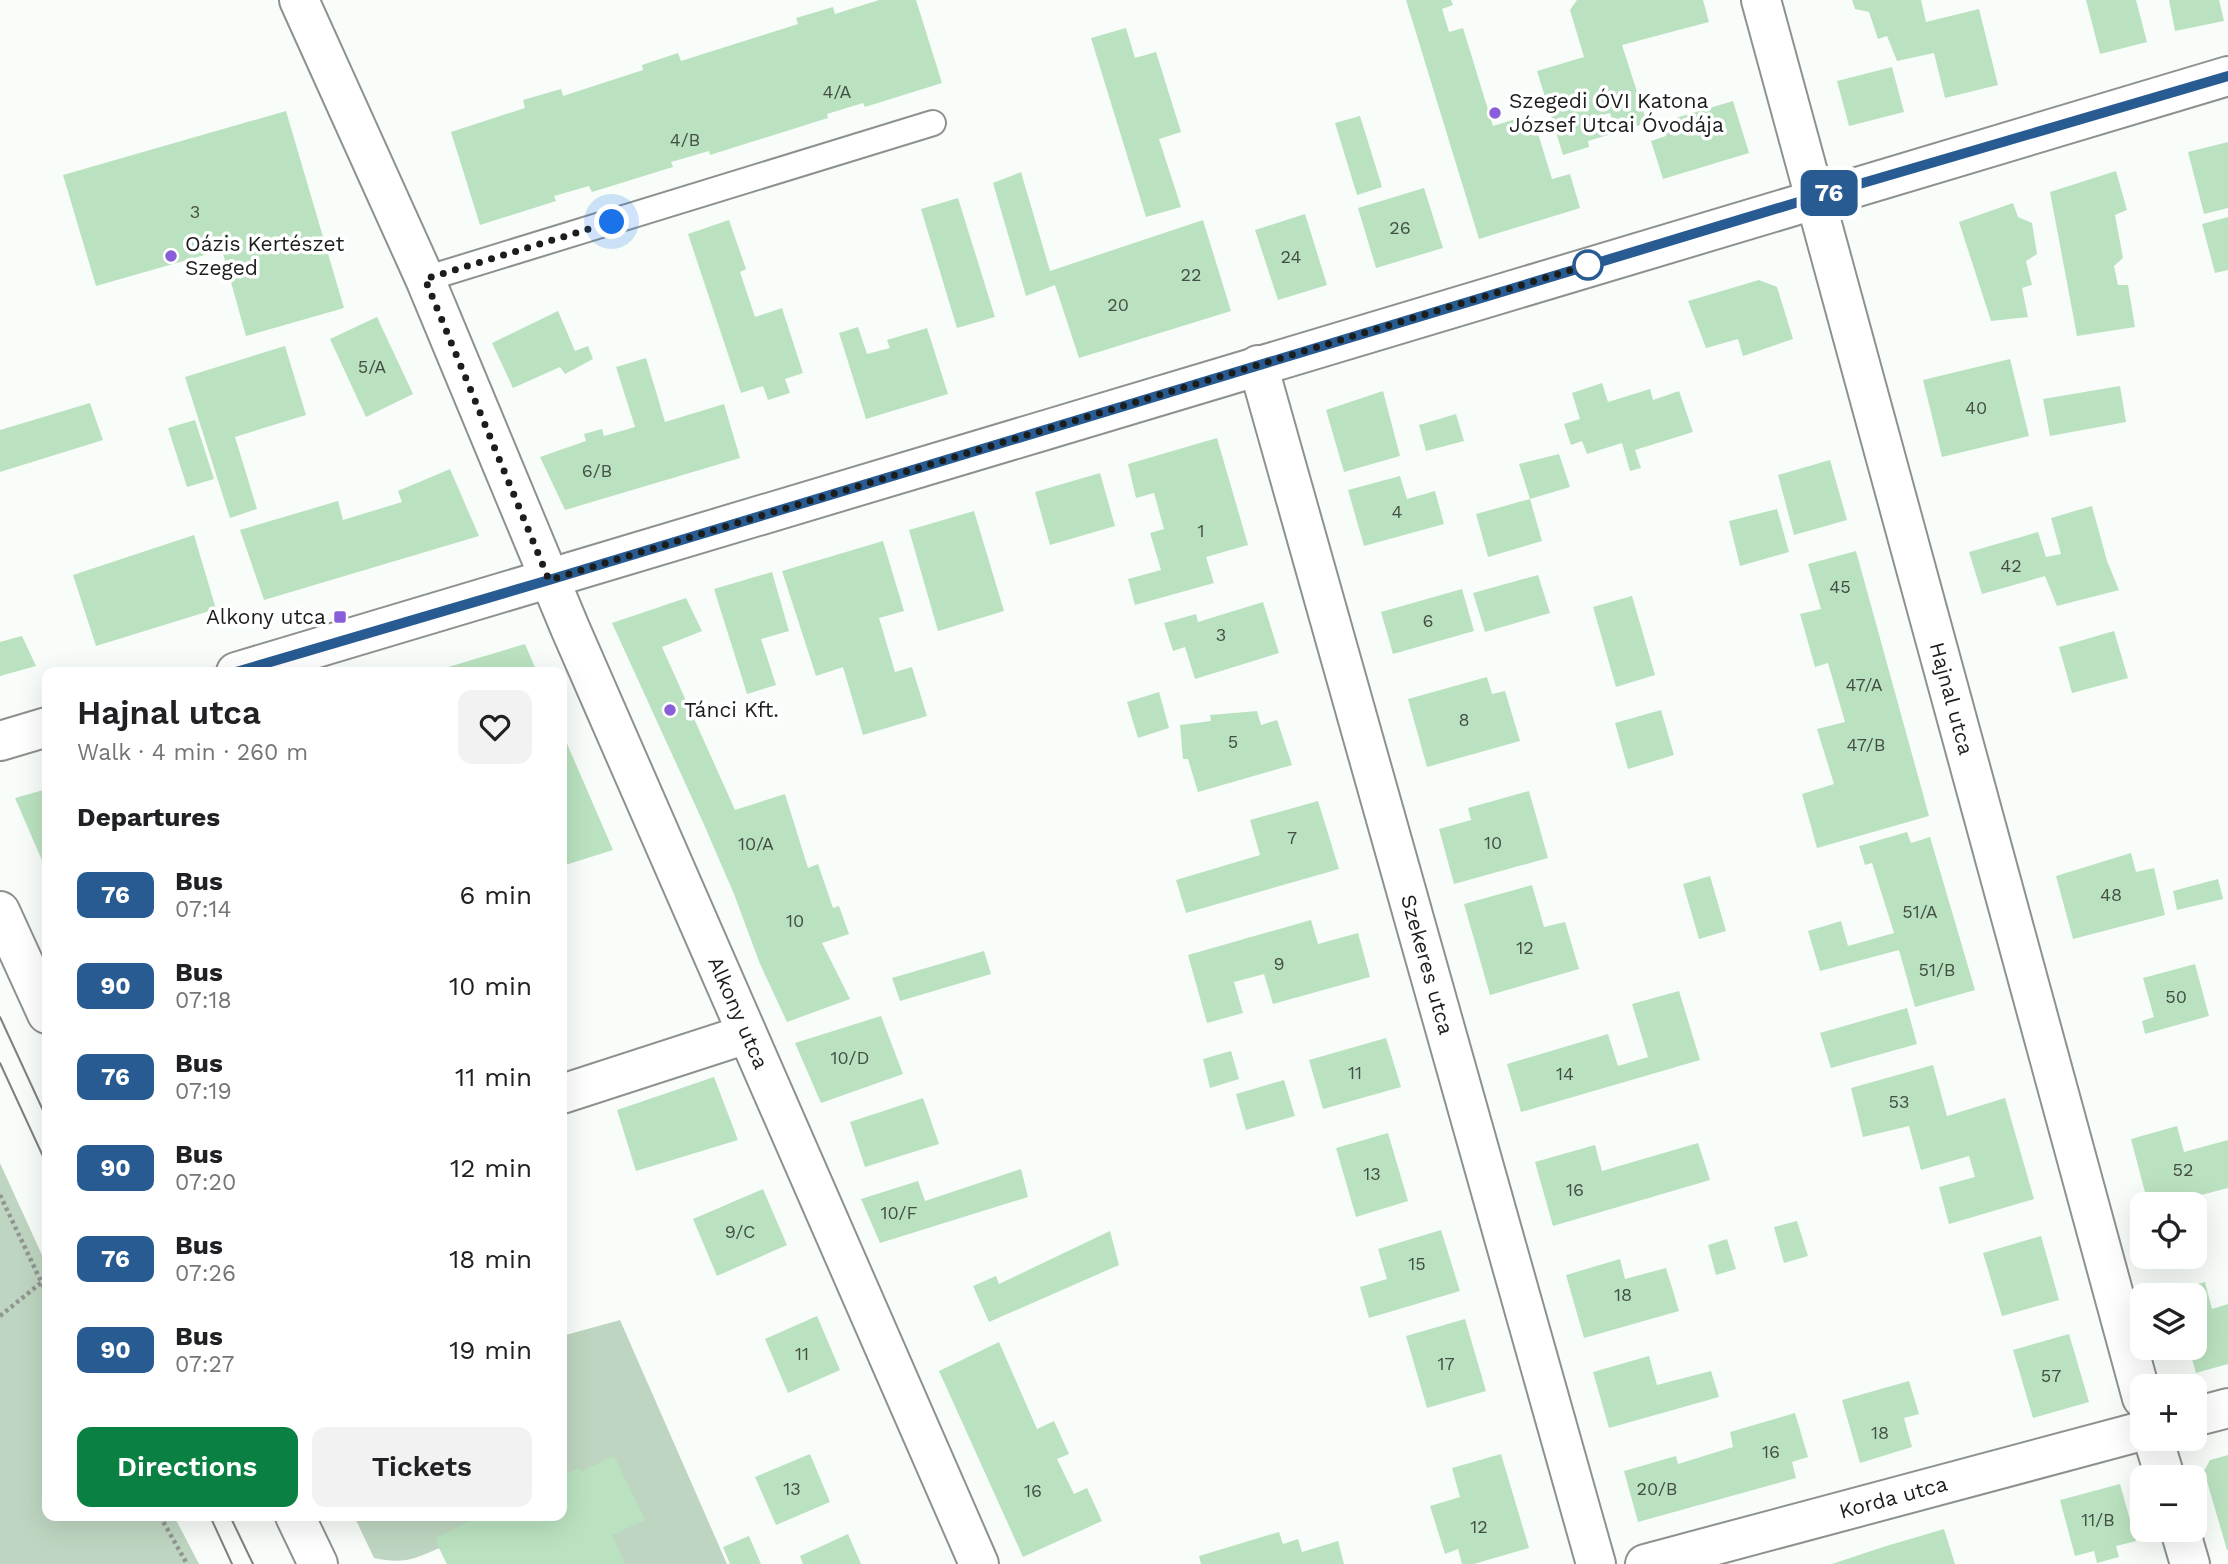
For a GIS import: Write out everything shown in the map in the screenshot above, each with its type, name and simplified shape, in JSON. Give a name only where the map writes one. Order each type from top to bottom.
[{"type":"street","name":"Alkony utca","points":[[299,0],[425,279],[549,580],[979,1564]]},
{"type":"street","name":"Hajnal utca","points":[[1761,0],[2135,1374]]},
{"type":"street","points":[[253,667],[1815,197],[2228,76]]},
{"type":"street","name":"Szekeres utca","points":[[1258,365],[1596,1564]]},
{"type":"street","points":[[0,741],[42,728]]},
{"type":"street","points":[[0,911],[42,1003]]},
{"type":"street","points":[[567,1092],[747,1034]]},
{"type":"street","points":[[2207,1414],[2228,1408]]},
{"type":"street","name":"Korda utca","points":[[1645,1564],[2130,1434]]},
{"type":"street","points":[[297,1521],[318,1564]]},
{"type":"street","points":[[2184,1542],[2190,1564]]},
{"type":"lane","points":[[425,279],[933,123]]},
{"type":"path","points":[[0,1195],[42,1282],[0,1316]]},
{"type":"path","points":[[163,1521],[187,1564]]},
{"type":"green space","points":[[0,1163],[42,1255],[42,1521],[177,1521],[199,1564],[0,1564]]},
{"type":"green space","points":[[620,1320],[727,1564],[447,1564],[439,1548],[407,1560],[374,1558],[356,1521],[567,1521],[567,1335]]},
{"type":"building","points":[[879,0],[916,0],[942,83],[865,107],[863,103],[827,114],[828,118],[710,155],[709,151],[671,162],[673,167],[592,192],[589,186],[554,196],[556,201],[480,225],[451,132],[525,108],[523,100],[561,89],[563,96],[643,70],[642,65],[678,53],[681,61],[798,24],[796,18],[833,7],[835,14]]},
{"type":"building","name":"Szegedi ÓVI Katona József Utcai Óvodája","points":[[1406,0],[1451,0],[1453,5],[1442,9],[1449,32],[1463,28],[1493,126],[1532,114],[1552,179],[1570,174],[1580,208],[1479,239]]},
{"type":"building","points":[[1577,0],[1703,0],[1709,22],[1622,45],[1647,123],[1616,132],[1610,113],[1602,115],[1608,135],[1588,141],[1589,147],[1563,155],[1537,71],[1584,57],[1570,10]]},
{"type":"building","points":[[1852,0],[1921,0],[1926,22],[1979,9],[1998,85],[1945,98],[1934,53],[1897,61],[1887,36],[1878,39],[1869,12],[1855,9]]},
{"type":"building","points":[[2086,0],[2136,0],[2147,42],[2100,54]]},
{"type":"building","points":[[2169,0],[2219,0],[2224,21],[2175,31]]},
{"type":"building","points":[[1126,28],[1135,58],[1156,52],[1181,132],[1159,139],[1181,207],[1146,217],[1091,38]]},
{"type":"building","points":[[1892,67],[1904,112],[1849,126],[1837,81]]},
{"type":"building","points":[[1733,101],[1749,153],[1663,179],[1651,141],[1666,136],[1662,122]]},
{"type":"building","points":[[286,111],[344,308],[246,336],[222,250],[96,286],[63,175]]},
{"type":"building","points":[[1360,116],[1382,187],[1357,195],[1335,123]]},
{"type":"building","points":[[2228,142],[2228,208],[2204,214],[2188,152]]},
{"type":"building","points":[[2116,171],[2127,210],[2115,215],[2123,258],[2114,266],[2118,285],[2128,285],[2135,327],[2077,336],[2050,192]]},
{"type":"building","points":[[1021,172],[1050,271],[1203,220],[1231,311],[1079,358],[1055,285],[1026,296],[993,183]]},
{"type":"building","points":[[1424,188],[1443,248],[1376,268],[1358,208]]},
{"type":"building","points":[[958,198],[995,317],[957,328],[921,209]]},
{"type":"building","points":[[2013,203],[2018,217],[2032,223],[2037,254],[2026,261],[2032,285],[2022,288],[2028,317],[1991,321],[1959,222]]},
{"type":"building","points":[[1305,214],[1327,285],[1278,300],[1255,230]]},
{"type":"building","points":[[2228,217],[2228,270],[2215,273],[2202,224]]},
{"type":"building","points":[[729,220],[746,269],[740,272],[755,317],[782,308],[803,373],[785,379],[790,393],[768,400],[763,386],[741,393],[688,234]]},
{"type":"building","points":[[1759,280],[1777,287],[1793,339],[1743,356],[1738,339],[1706,348],[1688,301]]},
{"type":"building","points":[[558,311],[575,351],[588,346],[593,359],[565,374],[560,367],[513,388],[492,343]]},
{"type":"building","points":[[377,317],[413,394],[366,417],[330,339]]},
{"type":"building","points":[[858,327],[867,354],[890,348],[887,340],[927,328],[948,394],[866,419],[839,333]]},
{"type":"building","points":[[285,346],[306,415],[235,437],[257,509],[230,518],[185,377]]},
{"type":"building","points":[[646,358],[665,422],[724,404],[740,458],[565,510],[540,457],[586,441],[584,434],[602,429],[604,436],[635,427],[616,367]]},
{"type":"building","points":[[2010,359],[2029,436],[1942,457],[1923,380]]},
{"type":"building","points":[[1602,383],[1608,402],[1650,389],[1653,400],[1679,391],[1693,432],[1635,450],[1641,468],[1630,471],[1622,443],[1587,454],[1582,441],[1571,445],[1564,424],[1580,419],[1572,393]]},
{"type":"building","points":[[2120,386],[2126,422],[2050,436],[2043,399]]},
{"type":"building","points":[[1383,391],[1400,456],[1344,472],[1326,410]]},
{"type":"building","points":[[90,403],[103,440],[0,472],[0,430]]},
{"type":"building","points":[[1456,414],[1464,441],[1426,451],[1419,425]]},
{"type":"building","points":[[195,420],[214,479],[187,487],[168,428]]},
{"type":"building","points":[[1217,438],[1248,545],[1206,557],[1214,583],[1135,605],[1128,579],[1161,570],[1150,533],[1164,529],[1154,493],[1136,498],[1128,464]]},
{"type":"building","points":[[1559,454],[1570,487],[1530,499],[1519,464]]},
{"type":"building","points":[[1830,460],[1847,520],[1794,535],[1778,475]]},
{"type":"building","points":[[450,469],[479,536],[264,600],[240,530],[338,501],[343,520],[402,502],[398,491]]},
{"type":"building","points":[[1100,473],[1115,526],[1050,545],[1035,492]]},
{"type":"building","points":[[1400,476],[1407,499],[1435,491],[1444,524],[1364,546],[1348,490]]},
{"type":"building","points":[[1530,499],[1542,541],[1488,557],[1476,514]]},
{"type":"building","points":[[2092,506],[2107,561],[2119,590],[2057,606],[2045,576],[1982,594],[1969,552],[2038,532],[2046,557],[2061,554],[2051,518]]},
{"type":"building","points":[[1777,509],[1789,552],[1740,566],[1729,521]]},
{"type":"building","points":[[974,511],[1004,611],[938,631],[909,530]]},
{"type":"building","points":[[194,535],[216,609],[96,646],[73,575]]},
{"type":"building","points":[[883,541],[904,611],[879,618],[895,672],[912,667],[927,716],[863,735],[843,667],[816,676],[782,571]]},
{"type":"building","points":[[1856,551],[1929,816],[1817,848],[1802,794],[1834,784],[1817,729],[1845,722],[1828,663],[1815,667],[1800,614],[1821,609],[1808,564]]},
{"type":"building","points":[[772,572],[789,631],[761,639],[776,685],[747,694],[714,589]]},
{"type":"building","points":[[1538,575],[1550,613],[1485,632],[1473,593]]},
{"type":"building","points":[[1462,589],[1474,631],[1393,654],[1381,612]]},
{"type":"building","points":[[1632,596],[1655,675],[1616,687],[1593,607]]},
{"type":"building","points":[[686,598],[702,631],[662,647],[735,810],[785,794],[808,868],[818,864],[833,908],[839,906],[849,934],[822,943],[850,999],[787,1022],[760,964],[702,820],[612,623]]},
{"type":"building","points":[[1263,602],[1279,653],[1195,679],[1185,647],[1173,651],[1164,623],[1196,614],[1198,622]]},
{"type":"building","points":[[2114,631],[2128,678],[2072,693],[2059,647]]},
{"type":"building","points":[[22,636],[36,666],[0,676],[0,642]]},
{"type":"building","points":[[525,644],[535,667],[448,667]]},
{"type":"building","points":[[1487,677],[1492,694],[1505,691],[1520,741],[1427,767],[1408,699]]},
{"type":"building","points":[[1159,692],[1169,728],[1138,738],[1127,702]]},
{"type":"building","points":[[1661,710],[1674,755],[1628,769],[1615,723]]},
{"type":"building","points":[[1257,711],[1261,725],[1277,720],[1292,765],[1198,792],[1188,759],[1183,759],[1180,725],[1211,721],[1210,715]]},
{"type":"building","points":[[567,744],[613,850],[567,864]]},
{"type":"building","points":[[42,790],[42,860],[15,798]]},
{"type":"building","points":[[1529,791],[1548,858],[1454,884],[1439,829],[1471,820],[1468,808]]},
{"type":"building","points":[[1318,801],[1339,869],[1186,913],[1176,880],[1260,855],[1250,820]]},
{"type":"building","points":[[1907,832],[1911,843],[1930,837],[1975,990],[1915,1007],[1899,950],[1820,971],[1808,931],[1841,921],[1848,946],[1894,933],[1872,863],[1865,865],[1859,846]]},
{"type":"building","points":[[2131,853],[2136,872],[2154,868],[2165,915],[2073,939],[2056,876]]},
{"type":"building","points":[[1710,876],[1726,931],[1699,939],[1683,884]]},
{"type":"building","points":[[2218,879],[2223,899],[2177,910],[2173,891]]},
{"type":"building","points":[[1532,885],[1544,927],[1565,922],[1579,969],[1490,995],[1464,904]]},
{"type":"building","points":[[1311,920],[1318,944],[1358,933],[1370,977],[1273,1004],[1264,974],[1234,982],[1243,1013],[1207,1023],[1188,955]]},
{"type":"building","points":[[984,951],[991,974],[900,1001],[892,978]]},
{"type":"building","points":[[2195,964],[2209,1016],[2145,1034],[2142,1021],[2154,1017],[2143,978]]},
{"type":"building","points":[[1679,991],[1700,1060],[1521,1112],[1507,1064],[1608,1034],[1618,1066],[1648,1057],[1632,1004]]},
{"type":"building","points":[[1907,1008],[1917,1044],[1831,1068],[1820,1033]]},
{"type":"building","points":[[881,1016],[903,1074],[821,1103],[795,1043]]},
{"type":"building","points":[[1386,1038],[1401,1087],[1323,1109],[1309,1060]]},
{"type":"building","points":[[1231,1051],[1239,1079],[1210,1088],[1203,1059]]},
{"type":"building","points":[[1933,1065],[1947,1116],[2005,1098],[2034,1199],[1949,1224],[1939,1187],[1975,1177],[1969,1156],[1921,1170],[1909,1126],[1863,1137],[1851,1088]]},
{"type":"building","points":[[714,1077],[738,1140],[636,1171],[617,1110]]},
{"type":"building","points":[[1284,1080],[1295,1116],[1246,1130],[1236,1094]]},
{"type":"building","points":[[923,1098],[939,1144],[865,1167],[850,1122]]},
{"type":"building","points":[[2177,1126],[2184,1152],[2228,1140],[2228,1188],[2207,1194],[2145,1192],[2131,1139]]},
{"type":"building","points":[[1388,1133],[1408,1201],[1356,1217],[1336,1148]]},
{"type":"building","points":[[1698,1143],[1710,1180],[1553,1226],[1535,1162],[1595,1145],[1602,1171]]},
{"type":"building","points":[[1021,1169],[1028,1197],[880,1243],[861,1199],[918,1181],[925,1201]]},
{"type":"building","points":[[763,1189],[787,1245],[717,1276],[693,1219]]},
{"type":"building","points":[[1797,1221],[1808,1256],[1784,1263],[1774,1227]]},
{"type":"building","points":[[1441,1230],[1460,1291],[1369,1318],[1360,1287],[1387,1279],[1378,1249]]},
{"type":"building","points":[[1110,1231],[1119,1265],[989,1322],[973,1286],[996,1276],[999,1284]]},
{"type":"building","points":[[2041,1236],[2059,1300],[2002,1316],[1983,1253]]},
{"type":"building","points":[[1727,1239],[1736,1269],[1716,1275],[1708,1245]]},
{"type":"building","points":[[1620,1259],[1625,1279],[1666,1268],[1679,1311],[1584,1338],[1566,1275]]},
{"type":"building","points":[[2207,1290],[2212,1309],[2228,1304],[2228,1364],[2196,1373],[2192,1360],[2207,1360]]},
{"type":"building","points":[[817,1316],[840,1370],[788,1393],[765,1339]]},
{"type":"building","points":[[1465,1319],[1486,1391],[1427,1408],[1406,1336]]},
{"type":"building","points":[[2069,1334],[2089,1402],[2033,1418],[2013,1350]]},
{"type":"building","points":[[999,1342],[1037,1429],[1054,1421],[1069,1454],[1057,1459],[1074,1494],[1087,1488],[1102,1521],[1023,1557],[939,1371]]},
{"type":"building","points":[[1649,1356],[1657,1385],[1711,1371],[1719,1397],[1609,1428],[1593,1372]]},
{"type":"building","points":[[1909,1381],[1919,1414],[1904,1418],[1912,1447],[1860,1463],[1842,1400]]},
{"type":"building","points":[[1795,1413],[1808,1457],[1792,1462],[1796,1478],[1638,1522],[1624,1471],[1676,1456],[1678,1464],[1733,1447],[1730,1432]]},
{"type":"building","points":[[810,1454],[830,1502],[776,1525],[755,1477]]},
{"type":"building","points":[[1501,1454],[1529,1548],[1474,1564],[1462,1564],[1458,1549],[1445,1554],[1430,1506],[1460,1497],[1452,1468]]},
{"type":"building","points":[[2228,1455],[2228,1550],[2207,1481],[2207,1466],[2210,1460]]},
{"type":"building","points":[[614,1456],[645,1520],[612,1535],[625,1564],[447,1564],[435,1538],[470,1521],[567,1521],[567,1474],[579,1468],[581,1472]]},
{"type":"building","points":[[2120,1484],[2130,1520],[2132,1542],[2116,1546],[2119,1557],[2097,1563],[2094,1551],[2075,1556],[2060,1500]]},
{"type":"building","points":[[1944,1529],[1955,1564],[1832,1564],[1883,1547]]},
{"type":"building","points":[[1279,1532],[1283,1544],[1298,1539],[1302,1552],[1338,1541],[1344,1564],[1201,1564],[1199,1556]]},
{"type":"building","points":[[848,1534],[861,1564],[803,1564],[800,1556]]},
{"type":"building","points":[[749,1536],[761,1564],[730,1564],[723,1547]]},
{"type":"tram line","points":[[0,1017],[42,1108]]},
{"type":"tram line","points":[[0,1063],[42,1154]]},
{"type":"tram line","points":[[212,1521],[232,1564]]},
{"type":"tram line","points":[[232,1521],[253,1564]]},
{"type":"bus line","name":"76","points":[[253,667],[1815,197],[2228,76]]},
{"type":"place","name":"Szegedi ÓVI Katona József Utcai Óvodája","points":[[1495,113]]},
{"type":"place","name":"Oázis Kertészet Szeged","points":[[171,256]]},
{"type":"place","name":"Alkony utca","points":[[340,617]]},
{"type":"place","name":"Tánci Kft.","points":[[670,710]]},
{"type":"route","points":[[612,222],[425,279],[549,580],[1588,265]]}]
